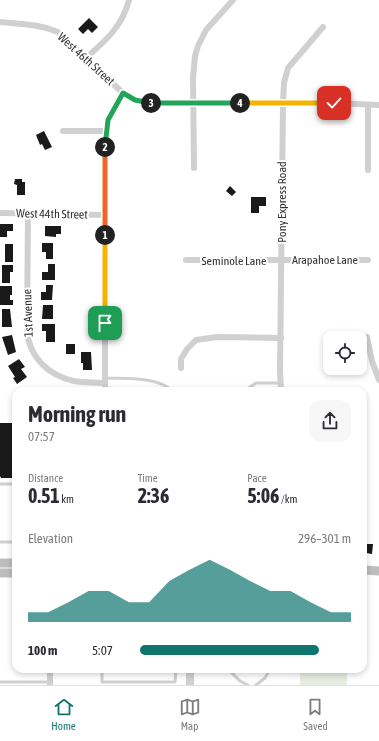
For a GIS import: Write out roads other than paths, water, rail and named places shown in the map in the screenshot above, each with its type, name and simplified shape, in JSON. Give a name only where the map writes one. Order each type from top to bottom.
[{"type":"main road","points":[[0,563],[12,563]]},
{"type":"main road","points":[[367,570],[379,571]]},
{"type":"main road","points":[[0,573],[12,573]]},
{"type":"main road","points":[[367,574],[379,574]]},
{"type":"street","points":[[86,58],[106,41],[118,27],[129,0]]},
{"type":"street","points":[[194,168],[193,103],[195,56],[206,30],[233,0]]},
{"type":"street","name":"West 46th Street","points":[[0,22],[47,27],[58,32],[123,93],[135,100],[153,103],[379,105]]},
{"type":"street","name":"Pony Express Road","points":[[282,387],[284,83],[288,68],[323,27]]},
{"type":"street","points":[[105,387],[105,142],[108,120],[123,93]]},
{"type":"street","points":[[368,105],[368,170]]},
{"type":"street","points":[[63,130],[107,131]]},
{"type":"street","name":"West 44th Street","points":[[0,213],[105,215]]},
{"type":"street","name":"1st Avenue","points":[[28,213],[27,331],[31,349],[42,365],[60,376],[74,381],[105,380]]},
{"type":"street","name":"Seminole Lane","points":[[186,260],[282,261]]},
{"type":"street","name":"Arapahoe Lane","points":[[282,261],[368,260]]},
{"type":"street","points":[[181,368],[181,359],[187,348],[196,340],[217,338],[281,338]]},
{"type":"street","points":[[367,338],[372,361],[379,380]]},
{"type":"street","points":[[190,673],[190,685]]},
{"type":"lane","points":[[105,380],[154,381],[167,387]]},
{"type":"lane","points":[[250,387],[256,383],[281,383]]},
{"type":"lane","points":[[0,484],[12,484]]},
{"type":"lane","points":[[0,542],[12,542]]},
{"type":"lane","points":[[102,673],[102,682],[176,682],[176,673]]},
{"type":"lane","points":[[232,673],[248,685]]},
{"type":"lane","points":[[256,685],[266,678],[268,673]]},
{"type":"lane","points":[[262,680],[262,685]]},
{"type":"lane","points":[[0,682],[50,683]]}]
